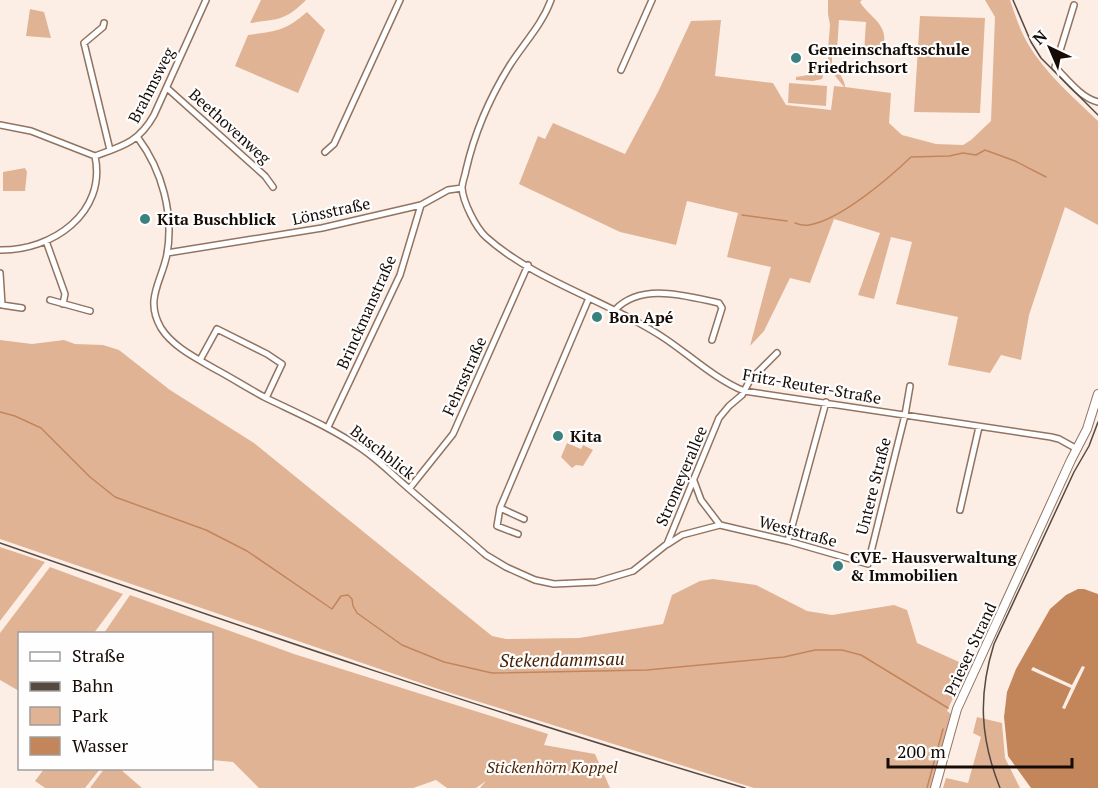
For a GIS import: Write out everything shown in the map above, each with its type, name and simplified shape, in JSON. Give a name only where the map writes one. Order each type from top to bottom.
[{"type":"street","name":"Brahmsweg","points":[[95,156],[138,138],[150,123],[206,0]]},
{"type":"street","points":[[325,152],[334,144],[400,0]]},
{"type":"street","points":[[462,188],[471,150],[488,108],[509,66],[547,12],[551,0]]},
{"type":"street","points":[[621,70],[652,0]]},
{"type":"street","points":[[1074,5],[1055,67],[1080,92],[1098,102]]},
{"type":"street","points":[[104,23],[103,27],[84,44],[110,150]]},
{"type":"street","name":"Beethovenweg","points":[[167,88],[265,176],[273,187]]},
{"type":"street","points":[[0,125],[31,131],[95,156],[97,174],[94,192],[72,224],[46,241],[26,248],[0,250]]},
{"type":"street","name":"Buschblick","points":[[138,138],[157,168],[167,218],[167,253],[154,292],[154,305],[160,325],[177,346],[266,398],[328,427],[364,450],[473,544]]},
{"type":"street","name":"Lönsstraße","points":[[167,253],[278,237],[421,205],[448,190],[462,188]]},
{"type":"street","name":"Fritz-Reuter-Straße","points":[[462,188],[472,218],[484,235],[503,250],[660,335],[722,380],[744,391],[1051,437],[1077,449]]},
{"type":"street","name":"Brinckmanstraße","points":[[328,427],[400,275],[421,205]]},
{"type":"street","points":[[46,241],[65,294],[63,304]]},
{"type":"street","name":"Fehrsstraße","points":[[409,489],[453,434],[528,265]]},
{"type":"street","points":[[0,273],[1,305],[22,308]]},
{"type":"street","points":[[615,310],[623,302],[635,296],[650,294],[684,296],[719,303],[722,308],[712,340]]},
{"type":"street","points":[[518,534],[497,526],[500,508],[589,298]]},
{"type":"street","points":[[50,300],[90,311]]},
{"type":"street","points":[[200,360],[217,329],[267,354],[282,364],[266,398]]},
{"type":"street","name":"Stromeyerallee","points":[[473,544],[506,567],[535,580],[554,584],[574,585],[596,582],[623,576],[633,571],[667,544],[719,418],[777,352]]},
{"type":"street","name":"Untere Straße","points":[[868,564],[905,415],[909,386]]},
{"type":"street","name":"Prieser Strand","points":[[935,788],[957,709],[1087,429],[1098,394]]},
{"type":"street","points":[[788,541],[826,402]]},
{"type":"street","points":[[960,510],[979,427]]},
{"type":"street","points":[[694,481],[702,500],[720,525]]},
{"type":"street","points":[[500,508],[524,519]]},
{"type":"street","name":"Weststraße","points":[[667,544],[682,535],[720,525],[788,541],[868,564]]},
{"type":"green space","points":[[261,0],[306,0],[281,18],[250,23]]},
{"type":"green space","points":[[828,0],[862,0],[860,2],[883,30],[883,56],[864,53],[866,22],[839,20],[837,50],[828,50],[830,25]]},
{"type":"green space","points":[[985,0],[1010,0],[1028,44],[1035,55],[1060,85],[1098,121],[1098,225],[1065,207],[1029,315],[1021,360],[1001,355],[990,373],[948,365],[958,317],[896,304],[912,242],[891,237],[874,299],[858,295],[880,233],[834,219],[810,283],[790,278],[764,331],[750,346],[771,267],[727,257],[738,213],[687,201],[676,245],[620,232],[519,184],[538,136],[545,139],[553,123],[625,154],[658,92],[691,21],[721,20],[715,76],[773,83],[786,105],[831,110],[834,86],[844,87],[828,67],[828,56],[832,56],[832,63],[838,67],[845,87],[891,93],[889,123],[902,135],[936,144],[963,145],[991,121],[995,17]]},
{"type":"green space","points":[[30,9],[44,12],[51,38],[26,36]]},
{"type":"green space","points":[[307,12],[325,30],[298,93],[235,66],[248,35],[280,29],[293,23]]},
{"type":"green space","points":[[920,16],[985,18],[980,113],[914,112]]},
{"type":"green space","points":[[816,66],[823,68],[822,79],[796,80],[796,77],[814,74]]},
{"type":"green space","points":[[789,83],[827,86],[826,106],[788,103]]},
{"type":"green space","points":[[25,168],[27,172],[25,191],[3,191],[3,172]]},
{"type":"green space","points":[[0,340],[32,344],[64,340],[75,344],[103,345],[119,350],[170,390],[254,443],[492,636],[506,639],[579,638],[663,624],[672,595],[700,581],[713,579],[756,585],[807,611],[832,615],[894,605],[907,610],[917,643],[968,666],[947,711],[951,714],[930,788],[754,788],[441,690],[0,539]]},
{"type":"green space","points":[[567,443],[581,449],[583,445],[593,450],[583,466],[576,465],[572,468],[561,457]]},
{"type":"green space","points":[[0,547],[45,562],[0,621]]},
{"type":"green space","points":[[50,567],[123,594],[95,632],[18,632],[18,690],[0,680],[0,633]]},
{"type":"green space","name":"Stickenhörn Koppel","points":[[130,595],[294,654],[548,734],[544,745],[595,754],[610,788],[480,788],[486,781],[476,788],[447,788],[436,780],[413,788],[259,788],[233,762],[213,760],[213,632],[105,632]]},
{"type":"green space","points":[[977,717],[1002,723],[1005,758],[1020,788],[943,788],[946,778],[968,783],[981,737],[973,733]]},
{"type":"green space","points":[[43,770],[99,770],[85,788],[45,788],[35,781]]},
{"type":"green space","points":[[103,770],[121,770],[142,788],[90,788]]},
{"type":"water","points":[[1078,589],[1098,594],[1098,788],[1031,788],[1008,756],[1004,717],[1007,692],[1016,669],[1050,609],[1066,595]]},
{"type":"pier","points":[[1082,666],[1085,667],[1065,709],[1062,708],[1071,688],[1031,670],[1033,667],[1072,685]]},
{"type":"waterway","points":[[795,223],[809,225],[835,215],[877,187],[911,157],[949,156],[963,153],[976,155],[985,150],[1015,161],[1046,177]]},
{"type":"waterway","points":[[742,215],[787,221]]},
{"type":"waterway","name":"Stekendammsau","points":[[0,412],[41,428],[90,477],[115,497],[206,530],[247,551],[332,609],[341,596],[348,595],[357,613],[402,645],[444,662],[492,673],[647,670],[784,657],[815,650],[842,650],[861,655],[948,708]]},
{"type":"waterway","points":[[927,788],[943,729]]},
{"type":"railway","points":[[1013,0],[1031,42],[1041,58],[1098,115]]},
{"type":"railway","points":[[1000,788],[988,752],[984,716],[985,681],[994,644],[1074,472],[1089,446],[1098,422]]},
{"type":"railway","points":[[0,543],[371,670],[745,788]]},
{"type":"place","name":"Gemeinschaftsschule Friedrichsort","points":[[796,58]]},
{"type":"place","name":"Kita Buschblick","points":[[145,219]]},
{"type":"place","name":"Bon Apé","points":[[597,317]]},
{"type":"place","name":"Kita","points":[[558,436]]},
{"type":"place","name":"CVE- Hausverwaltung & Immobilien","points":[[838,566]]}]
